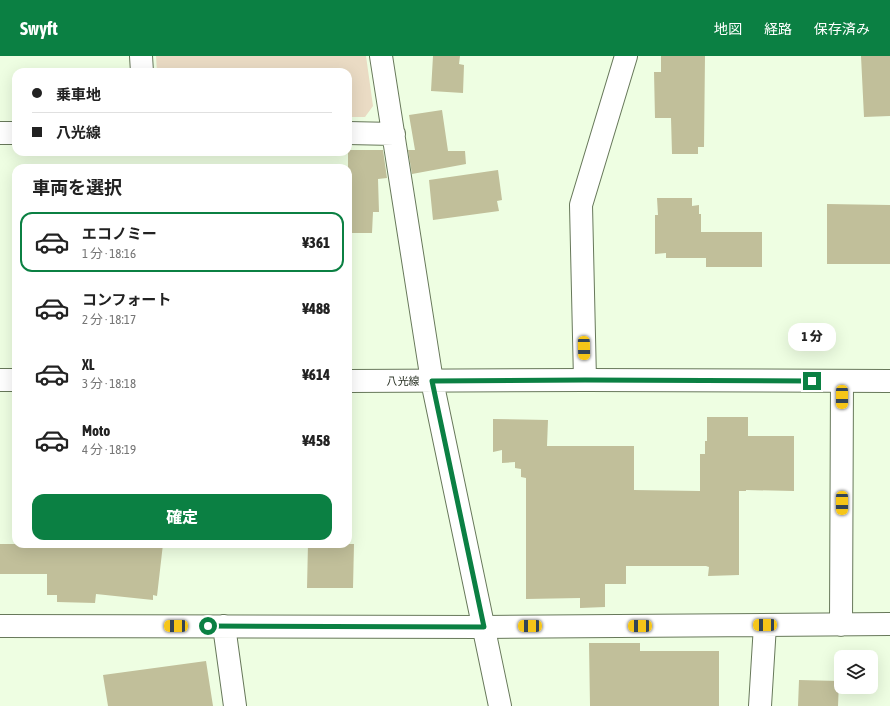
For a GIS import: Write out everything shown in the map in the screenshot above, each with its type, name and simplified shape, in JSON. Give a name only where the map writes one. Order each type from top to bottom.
[{"type":"street","points":[[141,56],[142,68]]},
{"type":"street","points":[[381,56],[432,381],[500,706]]},
{"type":"street","points":[[585,380],[581,205],[626,56]]},
{"type":"street","points":[[0,133],[12,133]]},
{"type":"street","points":[[352,133],[394,134]]},
{"type":"street","points":[[0,380],[12,380]]},
{"type":"street","name":"八光線","points":[[352,381],[890,381]]},
{"type":"street","points":[[841,625],[842,381]]},
{"type":"street","points":[[0,626],[484,627],[890,624]]},
{"type":"street","points":[[760,706],[765,625]]},
{"type":"street","points":[[224,626],[235,706]]},
{"type":"shaded area","points":[[156,56],[366,56],[373,106],[365,117],[352,117],[352,68],[157,68]]},
{"type":"building","points":[[433,56],[460,56],[459,64],[464,65],[463,93],[431,91]]},
{"type":"building","points":[[661,56],[705,56],[704,147],[698,147],[698,154],[672,154],[671,118],[655,118],[654,72],[661,72]]},
{"type":"building","points":[[861,56],[890,56],[890,116],[864,117]]},
{"type":"building","points":[[442,110],[448,151],[465,151],[466,164],[412,174],[408,150],[415,150],[409,115]]},
{"type":"building","points":[[352,150],[383,150],[387,178],[378,179],[379,212],[373,212],[372,233],[352,233],[352,164],[348,164],[348,156],[352,156]]},
{"type":"building","points":[[498,170],[502,200],[497,201],[499,211],[433,220],[429,180]]},
{"type":"building","points":[[657,198],[692,198],[692,206],[699,205],[699,214],[701,214],[701,232],[762,232],[762,267],[706,267],[706,258],[666,258],[666,253],[655,254],[655,215],[658,215]]},
{"type":"building","points":[[827,204],[890,205],[890,264],[827,264]]},
{"type":"building","points":[[707,417],[748,417],[748,436],[794,436],[794,491],[739,491],[739,575],[708,576],[709,567],[706,566],[626,566],[626,584],[605,584],[605,607],[580,608],[580,598],[526,599],[526,478],[521,477],[521,469],[515,468],[515,462],[502,463],[502,450],[493,452],[493,419],[548,420],[547,446],[634,446],[634,490],[700,491],[700,454],[705,454],[705,441],[707,441]]},
{"type":"building","points":[[0,544],[12,544],[12,548],[163,548],[157,596],[153,595],[153,600],[96,594],[95,603],[57,602],[57,595],[47,595],[47,574],[0,574]]},
{"type":"building","points":[[352,544],[354,544],[353,588],[307,588],[308,548],[352,548]]},
{"type":"building","points":[[589,643],[640,643],[640,651],[719,651],[719,706],[590,706]]},
{"type":"building","points":[[206,661],[213,706],[108,706],[103,675]]},
{"type":"building","points":[[799,680],[834,681],[834,694],[838,694],[838,706],[798,706]]},
{"type":"route","points":[[208,626],[484,627],[432,381],[812,381]]}]
